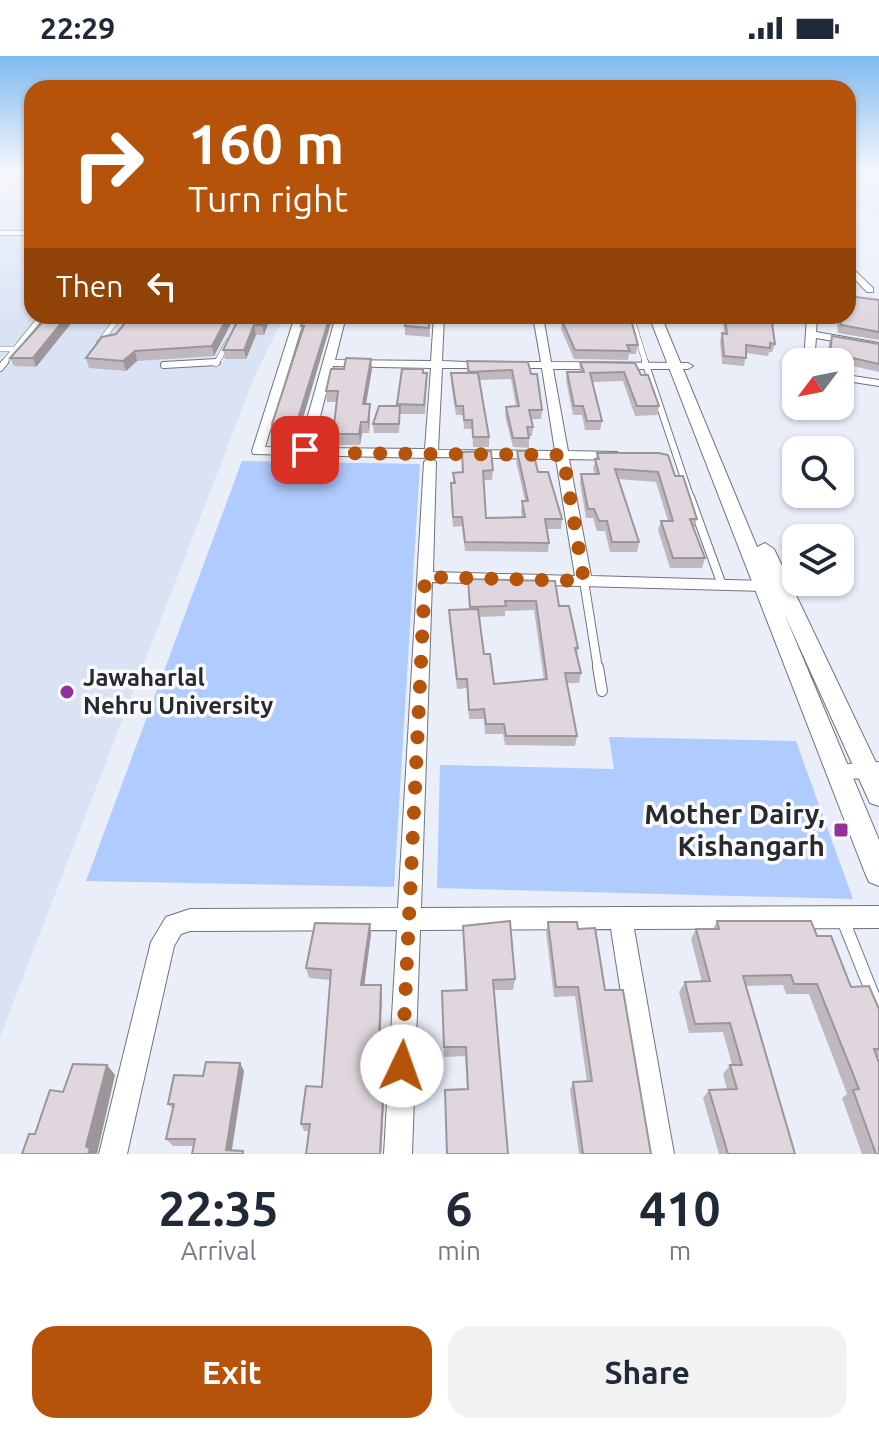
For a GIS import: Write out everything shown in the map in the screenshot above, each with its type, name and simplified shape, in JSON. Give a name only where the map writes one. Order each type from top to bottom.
[{"type":"street","points":[[856,274],[874,290]]},
{"type":"street","points":[[298,324],[258,451],[305,450],[430,458],[633,456]]},
{"type":"street","points":[[305,450],[339,324]]},
{"type":"street","points":[[398,1154],[439,324]]},
{"type":"street","points":[[539,324],[584,581]]},
{"type":"street","points":[[659,324],[773,567],[874,770],[879,795]]},
{"type":"street","points":[[670,324],[681,366],[879,873]]},
{"type":"street","points":[[810,348],[812,324]]},
{"type":"street","points":[[811,334],[879,346]]},
{"type":"street","points":[[328,363],[681,366]]},
{"type":"street","points":[[854,379],[879,383]]},
{"type":"street","points":[[425,577],[766,586]]},
{"type":"street","points":[[839,771],[874,770]]},
{"type":"street","points":[[113,1154],[163,942],[174,925],[190,920],[879,917]]},
{"type":"street","points":[[621,920],[660,1154]]},
{"type":"lane","points":[[0,233],[24,233]]},
{"type":"lane","points":[[0,368],[35,324]]},
{"type":"lane","points":[[99,343],[114,324]]},
{"type":"lane","points":[[634,324],[648,367],[668,456],[722,585]]},
{"type":"lane","points":[[164,365],[216,364],[229,339]]},
{"type":"lane","points":[[0,349],[14,349]]},
{"type":"lane","points":[[584,581],[602,691]]},
{"type":"lane","points":[[841,915],[879,1010]]},
{"type":"shaded area","name":"Jawaharlal Nehru University","points":[[0,222],[24,222],[24,324],[280,324],[254,378],[0,1037]]},
{"type":"shaded area","points":[[242,461],[420,464],[394,887],[86,881]]},
{"type":"shaded area","points":[[609,737],[796,741],[853,899],[437,888],[440,765],[614,769]]},
{"type":"building","points":[[856,297],[879,300],[879,332],[841,325],[856,324]]},
{"type":"building","points":[[41,324],[61,324],[33,358],[10,358]]},
{"type":"building","points":[[124,324],[224,324],[212,346],[135,351],[123,361],[86,358],[102,337],[116,334]]},
{"type":"building","points":[[236,324],[262,324],[254,325],[244,350],[223,350]]},
{"type":"building","points":[[328,324],[296,425],[272,424],[304,326],[301,326]]},
{"type":"building","points":[[429,324],[429,328],[405,326]]},
{"type":"building","points":[[563,324],[632,324],[638,345],[627,345],[630,351],[575,350]]},
{"type":"building","points":[[726,324],[772,324],[775,344],[770,343],[770,348],[746,345],[746,358],[724,356],[722,333],[727,334]]},
{"type":"building","points":[[832,336],[879,344],[879,364],[854,358],[854,348],[831,348]]},
{"type":"building","points":[[346,358],[371,359],[363,404],[370,404],[368,422],[361,422],[359,434],[333,434],[338,391],[326,391],[331,369],[344,369]]},
{"type":"building","points":[[467,361],[528,362],[531,374],[537,374],[542,410],[529,410],[533,427],[527,427],[529,438],[513,438],[506,407],[519,406],[512,370],[469,372]]},
{"type":"building","points":[[580,362],[635,363],[641,375],[648,375],[659,406],[637,406],[624,372],[590,373],[602,421],[587,421],[583,406],[574,406],[567,372],[584,372]]},
{"type":"building","points":[[402,369],[423,369],[423,373],[427,373],[424,405],[397,404]]},
{"type":"building","points":[[451,373],[478,373],[489,437],[473,437],[472,420],[464,420],[463,406],[456,406]]},
{"type":"building","points":[[379,406],[400,406],[399,424],[373,424]]},
{"type":"building","points":[[491,451],[493,470],[483,471],[486,518],[525,517],[522,501],[528,501],[517,451],[533,451],[538,472],[548,472],[562,519],[545,519],[549,543],[465,542],[462,517],[453,517],[453,473],[463,472],[462,452]]},
{"type":"building","points":[[597,453],[668,455],[675,476],[683,476],[697,519],[690,519],[705,558],[673,558],[661,521],[673,521],[658,472],[615,469],[639,542],[612,542],[607,521],[599,521],[594,509],[588,509],[581,474],[599,474],[595,459],[599,459]]},
{"type":"building","points":[[468,579],[555,581],[559,606],[569,606],[578,648],[575,648],[581,673],[565,673],[577,736],[506,736],[504,724],[486,724],[484,709],[469,710],[467,679],[457,679],[449,610],[478,609],[484,654],[490,654],[494,684],[547,679],[536,601],[505,601],[506,606],[470,607]]},
{"type":"building","points":[[510,921],[515,979],[493,980],[508,1154],[447,1154],[445,1090],[468,1089],[466,1047],[444,1047],[442,991],[467,990],[463,926]]},
{"type":"building","points":[[717,921],[811,921],[817,936],[831,936],[851,987],[869,986],[879,1009],[879,1049],[874,1049],[879,1063],[879,1154],[876,1154],[853,1090],[859,1089],[817,984],[794,984],[791,975],[743,976],[795,1154],[728,1154],[709,1090],[737,1089],[730,1065],[742,1065],[730,1023],[695,1024],[685,982],[710,981],[696,929],[719,929]]},
{"type":"building","points":[[548,922],[577,922],[578,929],[595,928],[605,990],[623,990],[651,1154],[583,1154],[573,1082],[592,1081],[578,987],[556,987]]},
{"type":"building","points":[[315,923],[370,924],[361,985],[381,985],[378,1077],[384,1077],[380,1154],[306,1154],[310,1124],[301,1124],[306,1086],[322,1087],[331,970],[306,968]]},
{"type":"building","points":[[206,1062],[240,1063],[226,1150],[243,1151],[243,1154],[192,1154],[195,1139],[166,1139],[174,1104],[168,1104],[174,1075],[203,1076]]},
{"type":"building","points":[[73,1064],[107,1065],[86,1146],[90,1149],[88,1154],[22,1154],[29,1134],[35,1134],[50,1090],[63,1092]]},
{"type":"place","name":"Jawaharlal Nehru University","points":[[67,692]]},
{"type":"place","name":"Mother Dairy, Kishangarh","points":[[841,830]]},
{"type":"route","points":[[305,450],[315,453],[563,455],[584,581],[425,577],[402,1066]]}]
